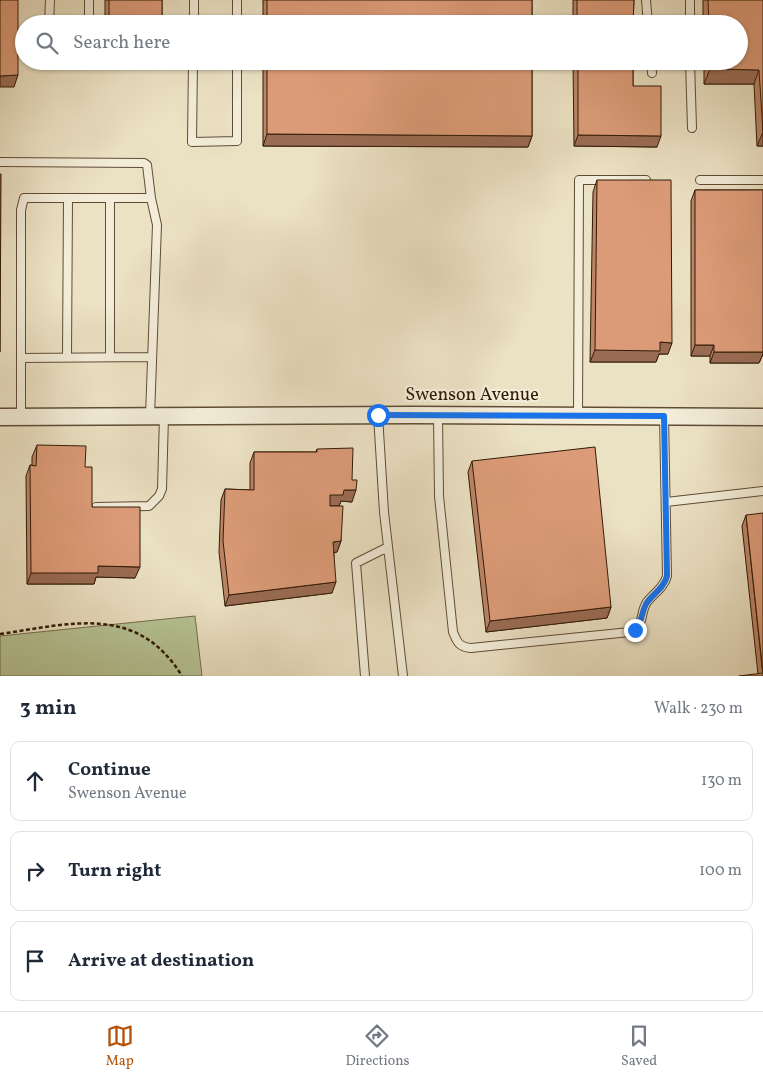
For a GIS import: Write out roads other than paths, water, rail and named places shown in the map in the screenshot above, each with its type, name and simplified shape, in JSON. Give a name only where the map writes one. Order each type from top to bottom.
[{"type":"street","name":"Swenson Avenue","points":[[0,417],[378,415],[763,417]]},
{"type":"lane","points":[[49,15],[50,0]]},
{"type":"lane","points":[[89,0],[89,15]]},
{"type":"lane","points":[[194,0],[194,15]]},
{"type":"lane","points":[[237,0],[237,15]]},
{"type":"lane","points":[[646,0],[647,15]]},
{"type":"lane","points":[[690,0],[690,15]]},
{"type":"lane","points":[[193,70],[192,142],[237,141],[237,70]]},
{"type":"lane","points":[[690,70],[692,128]]},
{"type":"lane","points":[[0,162],[144,163],[148,165],[151,198],[157,225],[152,357],[162,489],[159,496],[149,506],[96,507]]},
{"type":"lane","points":[[578,416],[579,180],[658,180]]},
{"type":"lane","points":[[700,180],[763,180]]},
{"type":"lane","points":[[21,417],[21,210],[24,198],[151,198]]},
{"type":"lane","points":[[67,357],[68,198]]},
{"type":"lane","points":[[110,198],[110,357]]},
{"type":"lane","points":[[21,358],[152,357]]},
{"type":"lane","points":[[378,415],[384,512],[403,676]]},
{"type":"lane","points":[[438,415],[439,496],[453,632],[456,641],[465,648],[630,632],[635,630],[642,622],[647,603],[666,581],[667,576],[664,416]]},
{"type":"lane","points":[[666,502],[763,491]]},
{"type":"lane","points":[[365,676],[356,562],[388,547]]}]
